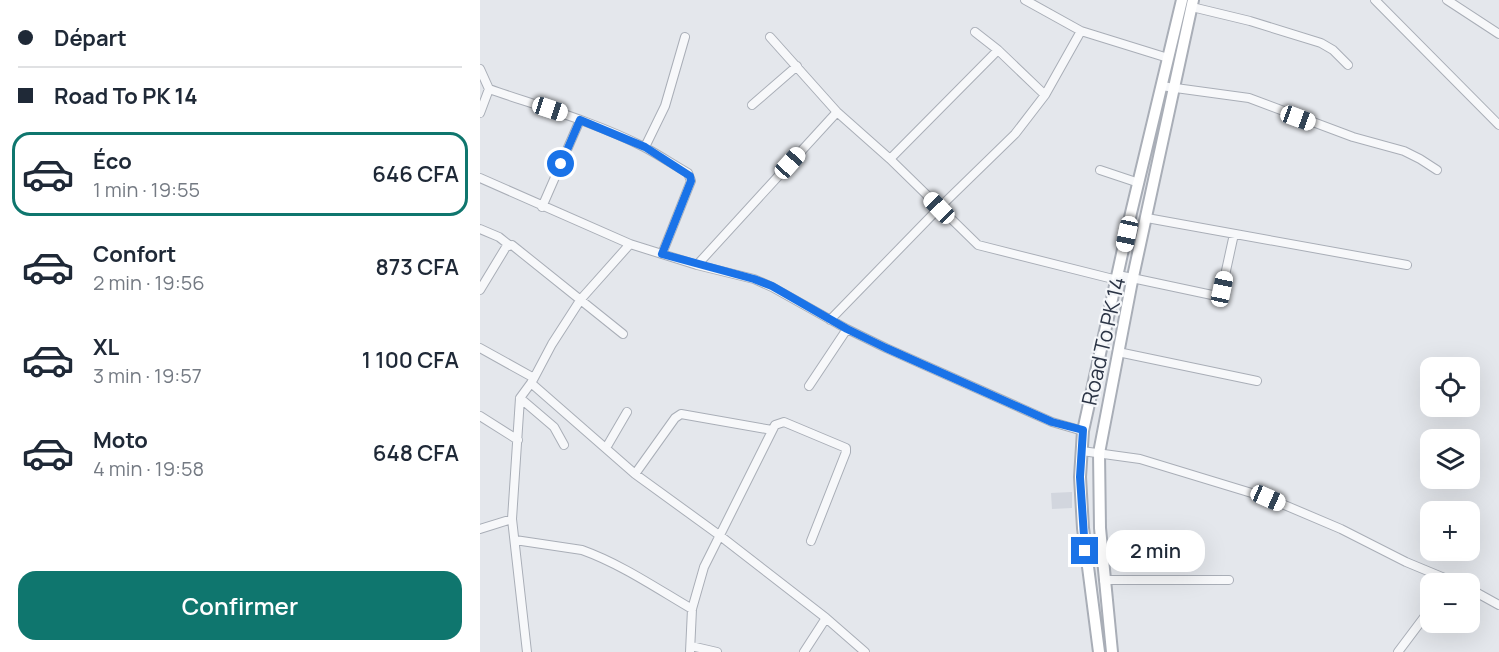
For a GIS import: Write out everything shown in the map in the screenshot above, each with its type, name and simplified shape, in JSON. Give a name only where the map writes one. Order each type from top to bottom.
[{"type":"main road","name":"Road To PK 14","points":[[1099,652],[1087,575],[1083,528],[1083,430],[1138,183],[1182,0]]},
{"type":"main road","name":"Road To PK 14","points":[[1112,652],[1100,528],[1099,453],[1133,278],[1193,4]]},
{"type":"street","points":[[1025,0],[1081,31],[1168,58]]},
{"type":"street","points":[[1375,0],[1385,3],[1499,124]]},
{"type":"street","points":[[1448,0],[1499,34]]},
{"type":"street","points":[[1193,4],[1315,40],[1333,50],[1348,65]]},
{"type":"street","points":[[830,320],[1015,134],[1045,95],[1081,31]]},
{"type":"street","points":[[975,32],[998,50],[1045,95]]},
{"type":"street","points":[[645,147],[665,106],[685,37]]},
{"type":"street","points":[[770,37],[837,112],[890,159],[978,245],[1117,277],[1133,278],[1212,295],[1218,294],[1222,289],[1234,234]]},
{"type":"street","points":[[890,159],[998,50]]},
{"type":"street","points":[[752,105],[796,66]]},
{"type":"street","points":[[480,69],[489,89],[480,113]]},
{"type":"street","points":[[1161,86],[1249,98],[1353,137],[1404,151],[1437,170]]},
{"type":"street","points":[[489,89],[580,120],[645,147],[690,176],[691,181],[662,254]]},
{"type":"street","points":[[697,265],[837,112]]},
{"type":"street","points":[[542,207],[580,120]]},
{"type":"street","points":[[1100,170],[1138,183]]},
{"type":"street","points":[[480,178],[630,244],[772,286],[847,329],[1052,422],[1083,430]]},
{"type":"street","points":[[1147,218],[1407,266]]},
{"type":"street","points":[[480,229],[512,245],[581,298],[623,334]]},
{"type":"street","points":[[527,652],[512,519],[520,398],[581,298],[630,244]]},
{"type":"street","points":[[480,290],[509,245]]},
{"type":"street","points":[[809,386],[847,329]]},
{"type":"street","points":[[480,348],[533,380],[635,474],[719,535],[826,618],[865,652]]},
{"type":"street","points":[[1118,352],[1257,381]]},
{"type":"street","points":[[520,398],[554,427],[564,445]]},
{"type":"street","points":[[606,448],[627,411]]},
{"type":"street","points":[[635,474],[675,418],[681,414],[772,430]]},
{"type":"street","points":[[480,416],[518,440]]},
{"type":"street","points":[[717,652],[691,649],[692,609],[704,567],[778,422],[784,422],[846,448],[812,541]]},
{"type":"street","points":[[1082,451],[1140,459],[1258,495],[1341,529],[1432,573]]},
{"type":"street","points":[[480,529],[512,519]]},
{"type":"street","points":[[514,540],[591,553],[631,573],[692,609]]},
{"type":"street","points":[[1104,580],[1229,580]]},
{"type":"street","points":[[1480,595],[1499,605]]},
{"type":"street","points":[[804,652],[826,618]]},
{"type":"street","points":[[1398,652],[1420,623]]},
{"type":"shaded area","points":[[1072,492],[1072,508],[1052,509],[1051,493]]},
{"type":"route","points":[[561,164],[580,120],[645,147],[688,173],[691,181],[662,254],[772,286],[830,320],[886,348],[1052,422],[1083,430],[1080,477],[1085,551]]}]
